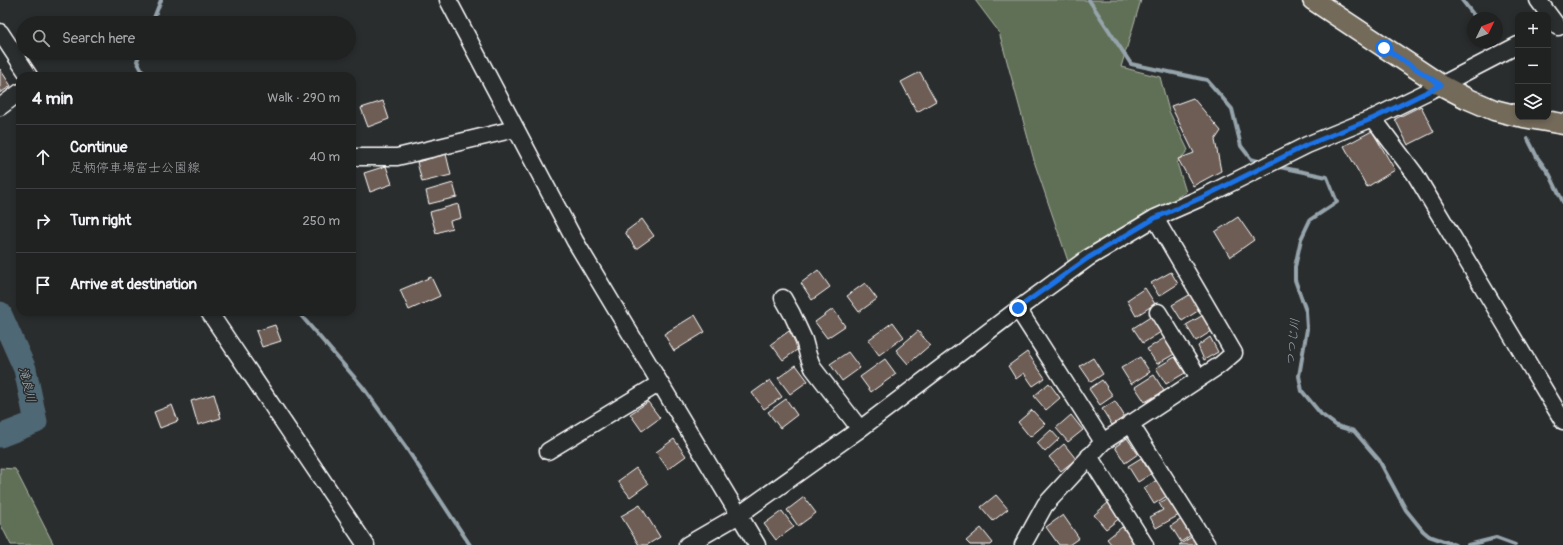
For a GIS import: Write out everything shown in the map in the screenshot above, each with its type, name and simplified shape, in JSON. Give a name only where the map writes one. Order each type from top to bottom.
[{"type":"main road","points":[[1313,0],[1441,85],[1494,110],[1515,115]]},
{"type":"main road","points":[[1540,120],[1563,124]]},
{"type":"street","points":[[448,0],[575,241],[757,545]]},
{"type":"street","points":[[1538,0],[1556,28]]},
{"type":"street","points":[[0,32],[16,56]]},
{"type":"street","points":[[687,545],[739,515],[860,428],[1018,308],[1088,258],[1155,218],[1203,197],[1286,156],[1374,118],[1515,47]]},
{"type":"street","points":[[18,60],[26,72]]},
{"type":"street","points":[[0,107],[16,95]]},
{"type":"street","points":[[1374,118],[1415,174],[1563,421]]},
{"type":"street","points":[[356,157],[398,157],[515,129]]},
{"type":"street","points":[[1023,545],[1045,505],[1103,442],[1220,365],[1234,353],[1155,218]]},
{"type":"street","points":[[783,298],[804,340],[813,368],[860,428]]},
{"type":"street","points":[[1018,308],[1103,442]]},
{"type":"street","points":[[1158,312],[1199,378]]},
{"type":"street","points":[[212,316],[366,545]]},
{"type":"street","points":[[548,451],[660,383]]},
{"type":"street","points":[[1130,423],[1207,545]]},
{"type":"street","points":[[1089,456],[1145,545]]},
{"type":"green space","points":[[975,0],[1141,0],[1121,67],[1160,77],[1169,111],[1188,150],[1177,163],[1186,192],[1069,264],[1035,164],[999,32]]},
{"type":"green space","points":[[0,468],[15,469],[54,545],[11,545],[0,523]]},
{"type":"building","points":[[0,69],[11,86],[0,93]]},
{"type":"building","points":[[920,72],[936,101],[917,112],[901,82]]},
{"type":"building","points":[[1193,98],[1221,131],[1215,140],[1221,171],[1193,186],[1178,159],[1194,153],[1171,106]]},
{"type":"building","points":[[383,101],[389,119],[368,127],[361,108]]},
{"type":"building","points":[[1421,106],[1434,132],[1408,145],[1395,119]]},
{"type":"building","points":[[1372,131],[1395,170],[1367,187],[1344,146]]},
{"type":"building","points":[[446,154],[451,175],[422,182],[417,162]]},
{"type":"building","points":[[386,166],[392,184],[370,192],[364,173]]},
{"type":"building","points":[[453,183],[457,197],[429,204],[426,191]]},
{"type":"building","points":[[458,204],[461,218],[450,221],[452,228],[436,233],[430,212]]},
{"type":"building","points":[[1238,217],[1254,240],[1230,257],[1215,232]]},
{"type":"building","points":[[642,219],[654,236],[636,249],[625,232]]},
{"type":"building","points":[[818,270],[830,287],[812,300],[801,283]]},
{"type":"building","points":[[1171,272],[1178,284],[1159,296],[1151,283]]},
{"type":"building","points":[[431,277],[440,296],[409,310],[400,290]]},
{"type":"building","points":[[865,283],[877,299],[859,312],[847,296]]},
{"type":"building","points":[[1145,288],[1155,304],[1136,316],[1127,300]]},
{"type":"building","points":[[1191,294],[1201,309],[1182,321],[1172,305]]},
{"type":"building","points":[[833,309],[845,326],[827,338],[815,322]]},
{"type":"building","points":[[1205,314],[1215,329],[1196,341],[1186,325]]},
{"type":"building","points":[[695,315],[705,332],[674,351],[664,334]]},
{"type":"building","points":[[1152,316],[1161,332],[1143,343],[1133,328]]},
{"type":"building","points":[[893,322],[904,337],[879,355],[868,340]]},
{"type":"building","points":[[275,325],[281,341],[262,347],[256,331]]},
{"type":"building","points":[[789,331],[801,347],[783,360],[771,344]]},
{"type":"building","points":[[918,331],[930,345],[908,364],[896,350]]},
{"type":"building","points":[[1166,337],[1176,353],[1157,364],[1147,349]]},
{"type":"building","points":[[1210,337],[1218,352],[1204,360],[1198,346]]},
{"type":"building","points":[[848,352],[860,368],[842,381],[830,364]]},
{"type":"building","points":[[1027,352],[1045,378],[1033,386],[1024,373],[1016,379],[1008,366]]},
{"type":"building","points":[[1140,357],[1150,372],[1131,384],[1121,368]]},
{"type":"building","points":[[1175,357],[1185,373],[1166,384],[1156,368]]},
{"type":"building","points":[[1093,358],[1103,374],[1091,382],[1080,366]]},
{"type":"building","points":[[885,359],[896,374],[871,392],[860,377]]},
{"type":"building","points":[[796,365],[808,381],[790,394],[778,378]]},
{"type":"building","points":[[1154,375],[1164,391],[1145,402],[1135,387]]},
{"type":"building","points":[[770,380],[782,397],[764,409],[752,393]]},
{"type":"building","points":[[1102,380],[1113,396],[1100,405],[1089,389]]},
{"type":"building","points":[[1049,383],[1060,398],[1046,410],[1034,396]]},
{"type":"building","points":[[214,394],[221,418],[198,425],[191,401]]},
{"type":"building","points":[[786,399],[797,415],[780,428],[768,412]]},
{"type":"building","points":[[1115,401],[1125,417],[1112,425],[1102,409]]},
{"type":"building","points":[[648,402],[660,418],[642,431],[630,414]]},
{"type":"building","points":[[172,405],[178,421],[160,428],[154,412]]},
{"type":"building","points":[[1032,410],[1045,424],[1030,437],[1018,422]]},
{"type":"building","points":[[1071,415],[1083,430],[1068,442],[1056,428]]},
{"type":"building","points":[[1051,430],[1059,439],[1045,452],[1037,443]]},
{"type":"building","points":[[1127,438],[1138,454],[1125,463],[1115,447]]},
{"type":"building","points":[[674,439],[686,456],[668,469],[656,452]]},
{"type":"building","points":[[1064,444],[1076,459],[1061,471],[1049,457]]},
{"type":"building","points":[[1141,458],[1151,474],[1138,482],[1128,466]]},
{"type":"building","points":[[636,468],[648,484],[630,497],[618,481]]},
{"type":"building","points":[[1157,480],[1167,496],[1154,504],[1144,488]]},
{"type":"building","points":[[996,495],[1008,509],[993,521],[981,507]]},
{"type":"building","points":[[804,497],[816,513],[798,526],[787,510]]},
{"type":"building","points":[[1171,497],[1181,514],[1156,528],[1150,517],[1163,510],[1159,503]]},
{"type":"building","points":[[1109,502],[1121,517],[1106,529],[1094,515]]},
{"type":"building","points":[[640,505],[660,537],[647,545],[639,545],[621,516]]},
{"type":"building","points":[[782,511],[794,527],[776,540],[764,524]]},
{"type":"building","points":[[1063,515],[1079,538],[1069,545],[1059,545],[1046,527]]},
{"type":"building","points":[[1183,518],[1194,533],[1181,542],[1171,526]]},
{"type":"building","points":[[1122,527],[1134,541],[1129,545],[1112,545],[1107,539]]},
{"type":"building","points":[[981,528],[993,543],[991,545],[970,545],[966,541]]},
{"type":"building","points":[[1196,534],[1203,545],[1179,545]]},
{"type":"waterway","points":[[155,16],[161,0]]},
{"type":"waterway","name":"つつじ川","points":[[1089,0],[1131,64],[1207,80],[1232,109],[1241,146],[1251,159],[1261,162]]},
{"type":"waterway","points":[[1462,0],[1471,12]]},
{"type":"waterway","points":[[137,60],[143,72]]},
{"type":"waterway","points":[[1528,139],[1537,157],[1550,175],[1563,202]]},
{"type":"waterway","name":"つつじ川","points":[[1275,166],[1327,177],[1337,202],[1310,220],[1301,239],[1295,267],[1295,280],[1306,311],[1307,329],[1299,376],[1302,391],[1321,414],[1337,426],[1354,431],[1379,460],[1406,510],[1423,531],[1429,536],[1455,545]]},
{"type":"waterway","name":"滝良川","points":[[0,313],[25,369],[36,422],[0,436]]},
{"type":"waterway","points":[[301,316],[362,386],[405,446],[470,545]]},
{"type":"waterway","name":"つつじ川","points":[[1468,545],[1496,538],[1515,545]]},
{"type":"route","points":[[1018,308],[1088,258],[1155,218],[1264,168],[1307,145],[1374,118],[1441,85],[1384,48]]}]
